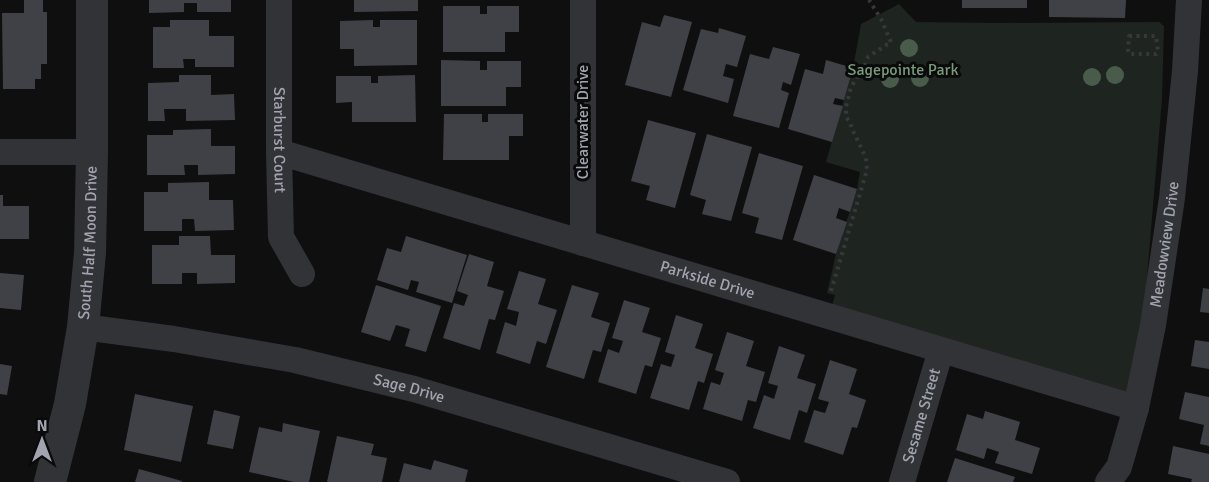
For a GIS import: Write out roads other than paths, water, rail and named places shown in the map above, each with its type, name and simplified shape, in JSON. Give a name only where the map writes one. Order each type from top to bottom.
[{"type":"street","name":"South Half Moon Drive","points":[[50,482],[70,404],[83,327],[90,253],[92,0]]},
{"type":"street","name":"Starburst Court","points":[[279,0],[281,237],[302,274]]},
{"type":"street","name":"Clearwater Drive","points":[[584,0],[584,243]]},
{"type":"street","name":"Meadowview Drive","points":[[1108,482],[1119,467],[1136,408],[1153,325],[1172,198],[1185,71],[1189,0]]},
{"type":"street","points":[[0,152],[92,152]]},
{"type":"street","name":"Parkside Drive","points":[[279,152],[1136,408]]},
{"type":"street","name":"Sage Drive","points":[[83,327],[174,339],[295,360],[414,389],[727,482]]},
{"type":"street","name":"Sesame Street","points":[[902,482],[941,350]]},
{"type":"park label","name":"Sagepointe Park","points":[[903,70]]}]
